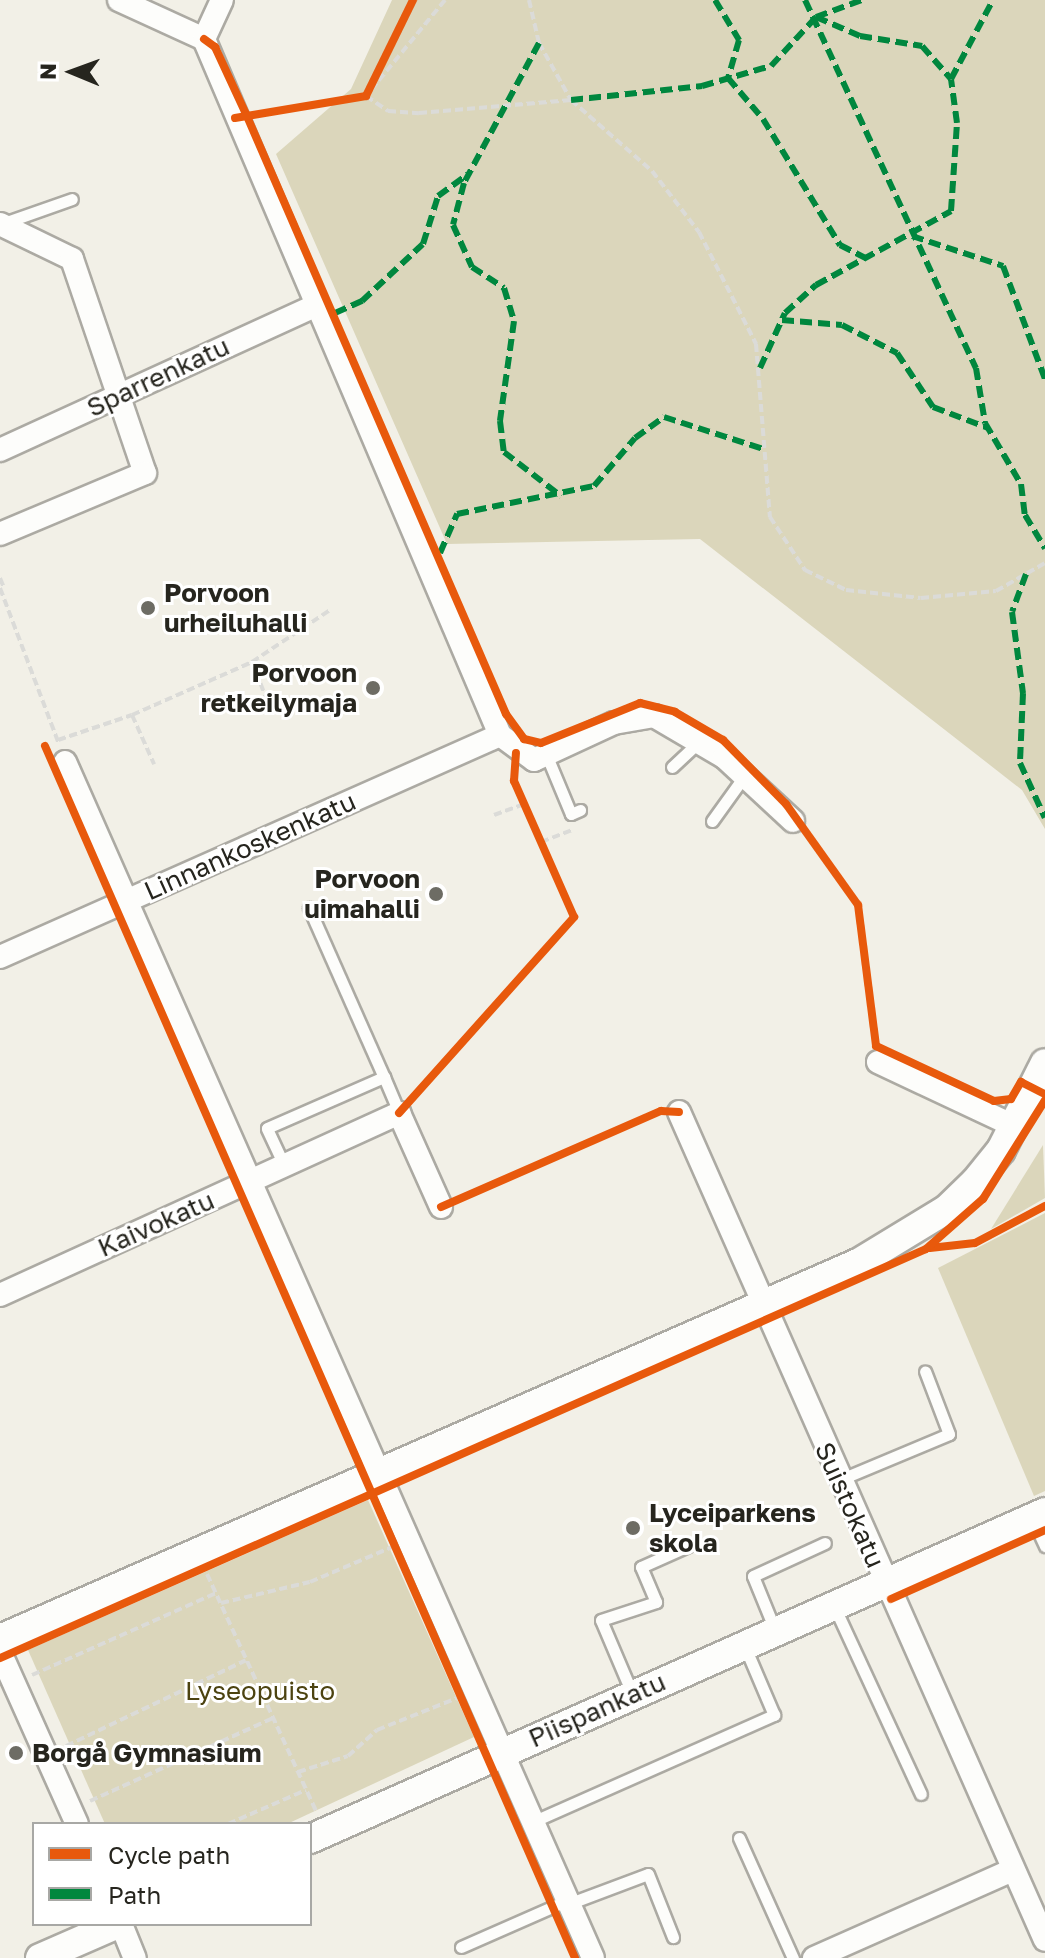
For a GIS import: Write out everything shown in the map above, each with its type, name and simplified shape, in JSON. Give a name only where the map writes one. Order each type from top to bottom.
[{"type":"street","points":[[119,0],[204,39],[500,735],[534,760],[638,715],[671,722],[745,775],[793,821]]},
{"type":"street","points":[[204,39],[222,0]]},
{"type":"street","points":[[0,224],[72,259],[123,392],[145,473],[0,534]]},
{"type":"street","name":"Sparrenkatu","points":[[0,450],[317,305]]},
{"type":"street","name":"Linnankoskenkatu","points":[[0,957],[500,735]]},
{"type":"street","points":[[62,751],[124,902],[593,1958]]},
{"type":"street","points":[[878,1062],[1014,1126]]},
{"type":"street","points":[[0,1639],[203,1565],[379,1473],[860,1262],[947,1209],[1014,1126],[1045,1063]]},
{"type":"street","name":"Suistokatu","points":[[679,1112],[838,1481],[1045,1940]]},
{"type":"street","points":[[399,1113],[441,1207]]},
{"type":"street","name":"Kaivokatu","points":[[0,1295],[248,1183],[283,1163],[399,1113]]},
{"type":"street","name":"Piispankatu","points":[[312,1838],[1038,1515]]},
{"type":"street","points":[[0,1652],[76,1822]]},
{"type":"street","points":[[814,1958],[1013,1870]]},
{"type":"street","points":[[40,1958],[114,1926]]},
{"type":"street","points":[[120,1926],[135,1958]]},
{"type":"lane","points":[[0,224],[72,199]]},
{"type":"lane","points":[[672,767],[701,741]]},
{"type":"lane","points":[[546,754],[571,814],[580,810]]},
{"type":"lane","points":[[712,821],[745,775]]},
{"type":"lane","points":[[309,908],[399,1113]]},
{"type":"lane","points":[[283,1163],[267,1128],[384,1077]]},
{"type":"lane","points":[[838,1481],[949,1434],[925,1371]]},
{"type":"lane","points":[[1038,1515],[1045,1546]]},
{"type":"lane","points":[[775,1631],[753,1576],[825,1543]]},
{"type":"lane","points":[[632,1694],[601,1620],[656,1602],[641,1567],[688,1546]]},
{"type":"lane","points":[[834,1606],[921,1794]]},
{"type":"lane","points":[[531,1822],[774,1715],[744,1645]]},
{"type":"lane","points":[[739,1838],[793,1958]]},
{"type":"lane","points":[[461,1947],[567,1902],[648,1874],[673,1937]]},
{"type":"path","points":[[351,99],[366,96],[445,0]]},
{"type":"path","points":[[529,0],[539,43],[571,100],[652,171],[699,232],[756,344],[770,517],[805,570],[846,590],[921,598],[996,591],[1045,563]]},
{"type":"path","points":[[366,96],[393,41]]},
{"type":"path","points":[[366,96],[388,111],[419,113],[498,101],[571,100]]},
{"type":"path","points":[[0,578],[62,751]]},
{"type":"path","points":[[45,746],[62,751],[132,715],[252,662],[330,610]]},
{"type":"path","points":[[252,662],[272,713]]},
{"type":"path","points":[[132,715],[154,764]]},
{"type":"path","points":[[519,793],[530,817]]},
{"type":"path","points":[[494,815],[524,804]]},
{"type":"path","points":[[541,842],[586,825]]},
{"type":"path","points":[[535,829],[547,855]]},
{"type":"path","points":[[389,1534],[400,1560]]},
{"type":"path","points":[[221,1603],[310,1582],[394,1546]]},
{"type":"path","points":[[203,1565],[308,1792],[233,1822]]},
{"type":"path","points":[[14,1683],[216,1593]]},
{"type":"path","points":[[66,1746],[246,1660]]},
{"type":"path","points":[[454,1683],[465,1709]]},
{"type":"path","points":[[298,1772],[348,1756],[377,1730],[460,1696]]},
{"type":"path","points":[[90,1801],[273,1718]]},
{"type":"green space","points":[[392,0],[1045,0],[1045,829],[1022,790],[700,539],[447,544],[276,154],[351,89]]},
{"type":"green space","points":[[1043,1145],[1045,1198],[991,1229]]},
{"type":"green space","points":[[1045,1213],[1045,1491],[1034,1496],[938,1268]]},
{"type":"green space","name":"Lyseopuisto","points":[[368,1500],[474,1737],[291,1822],[104,1822],[28,1650]]},
{"type":"marked path","points":[[715,0],[739,40],[728,78],[763,119],[840,245],[868,259]]},
{"type":"marked path","points":[[805,0],[976,368],[985,423],[1021,484],[1025,515],[1045,548]]},
{"type":"marked path","points":[[571,100],[702,86],[771,66],[816,17],[862,0]]},
{"type":"marked path","points":[[816,17],[860,36],[922,46],[951,79],[993,0]]},
{"type":"marked path","points":[[539,43],[464,183],[453,225],[472,267],[504,288],[514,321],[500,421],[504,452],[561,496]]},
{"type":"marked path","points":[[760,368],[785,313],[816,285],[951,211],[957,123],[951,79]]},
{"type":"marked path","points":[[335,313],[362,301],[423,244],[438,196],[468,174]]},
{"type":"marked path","points":[[912,236],[1003,266],[1045,379]]},
{"type":"marked path","points":[[782,320],[842,325],[897,353],[933,407],[988,428]]},
{"type":"marked path","points":[[440,553],[457,514],[594,486],[635,438],[664,417],[763,449]]},
{"type":"marked path","points":[[1026,574],[1012,612],[1023,693],[1020,763],[1045,818]]},
{"type":"cycle path","points":[[235,118],[366,96],[413,0]]},
{"type":"cycle path","points":[[204,39],[215,47],[246,114],[506,714],[524,739],[541,743],[640,703],[675,712],[723,740],[786,804],[858,905],[876,1046],[994,1101],[1011,1099],[1021,1082],[1045,1094]]},
{"type":"cycle path","points":[[45,746],[575,1958]]},
{"type":"cycle path","points":[[399,1113],[574,917],[514,781],[516,753]]},
{"type":"cycle path","points":[[0,1658],[926,1249],[983,1199],[1045,1100]]},
{"type":"cycle path","points":[[441,1207],[661,1111],[679,1112]]},
{"type":"cycle path","points":[[930,1248],[975,1243],[1045,1206]]},
{"type":"cycle path","points":[[891,1599],[1045,1530]]},
{"type":"place","name":"Porvoon urheiluhalli","points":[[148,608]]},
{"type":"place","name":"Porvoon retkeilymaja","points":[[373,688]]},
{"type":"place","name":"Porvoon uimahalli","points":[[436,894]]},
{"type":"place","name":"Lyceiparkens skola","points":[[633,1528]]},
{"type":"place","name":"Borgå Gymnasium","points":[[16,1753]]}]
